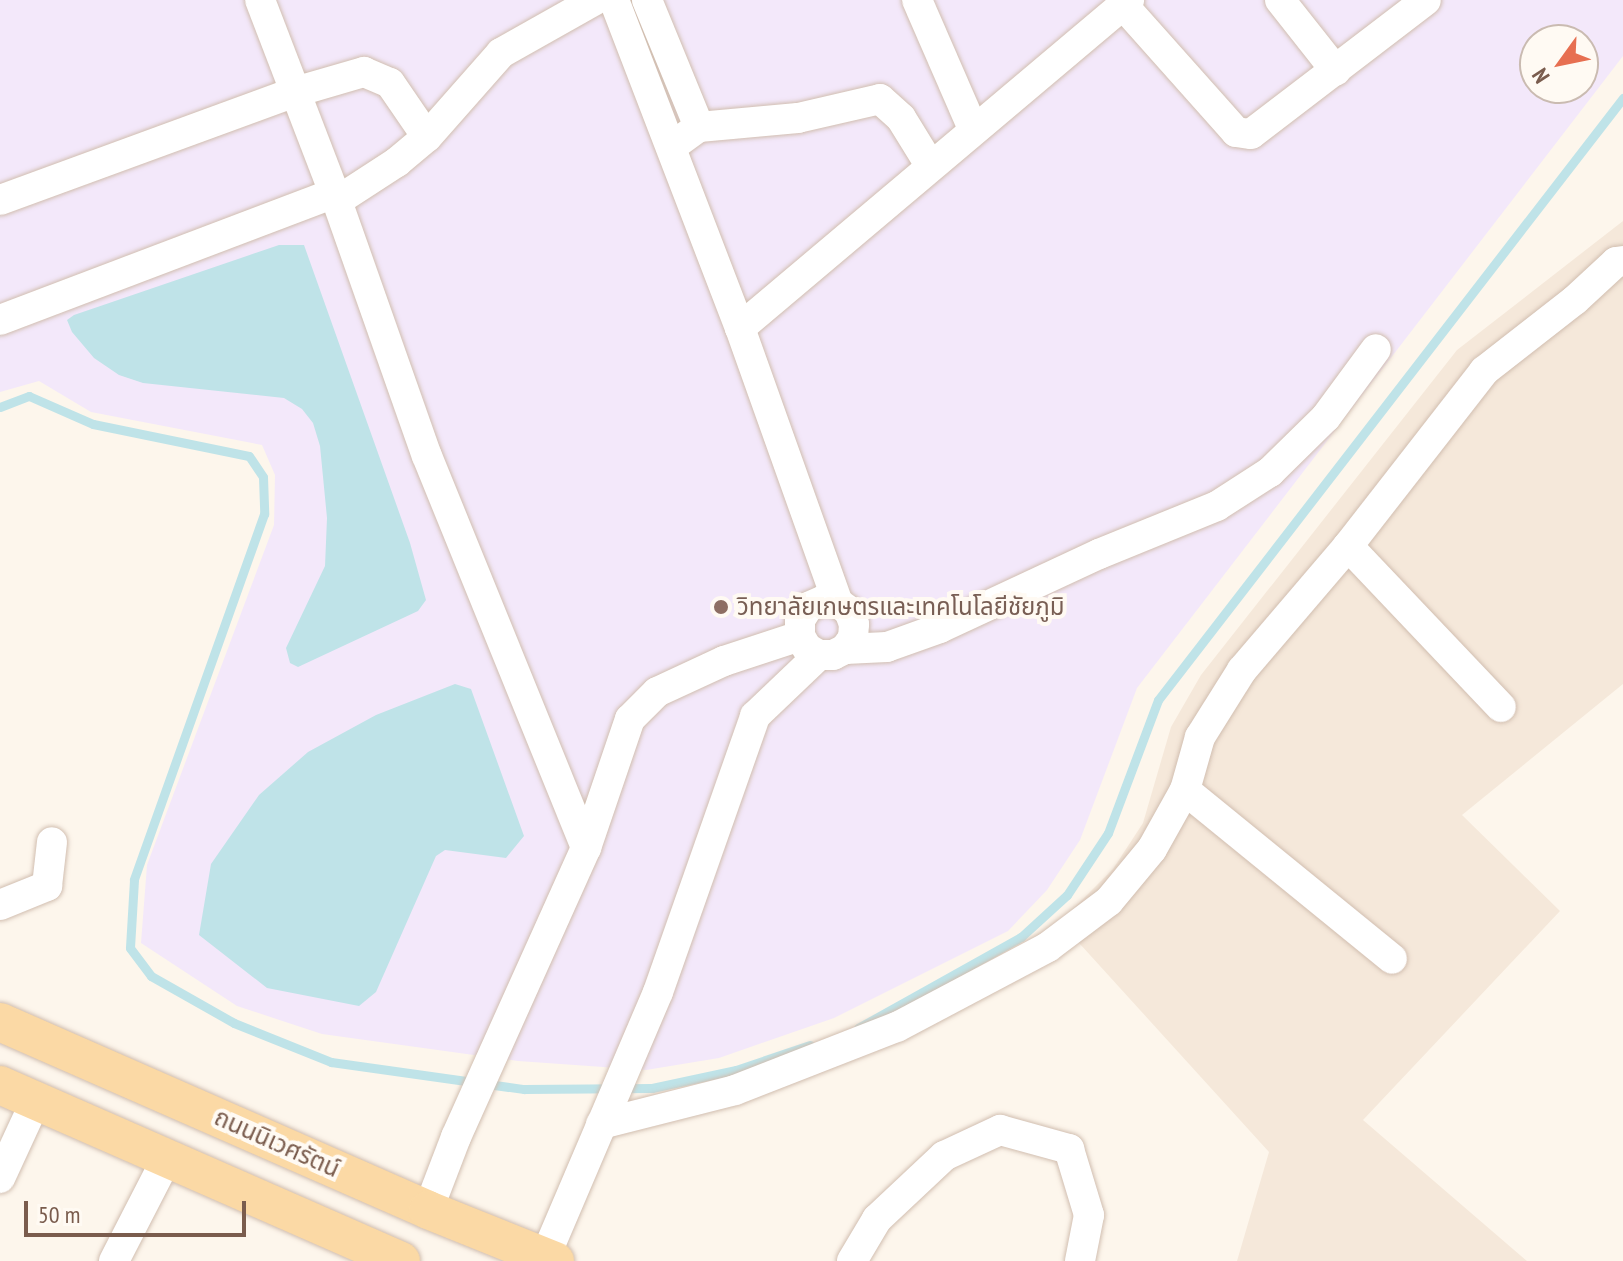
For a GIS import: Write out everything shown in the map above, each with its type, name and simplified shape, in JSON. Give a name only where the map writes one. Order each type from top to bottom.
[{"type":"main road","name":"ถนนนิเวศรัตน์","points":[[1,1020],[428,1210],[550,1259]]},
{"type":"main road","points":[[52,1108],[93,1063]]},
{"type":"main road","points":[[0,1085],[401,1261]]},
{"type":"street","points":[[260,0],[336,197],[427,456],[586,848]]},
{"type":"street","points":[[647,0],[699,127]]},
{"type":"street","points":[[917,0],[973,129]]},
{"type":"street","points":[[1280,0],[1336,71]]},
{"type":"street","points":[[740,328],[1126,3],[1236,132],[1251,134],[1426,0]]},
{"type":"street","points":[[0,320],[336,197],[397,162],[427,137],[501,53],[614,2],[740,328],[838,603]]},
{"type":"street","points":[[0,200],[295,92],[364,72],[390,83],[427,137]]},
{"type":"street","points":[[671,147],[699,127],[798,118],[880,99],[901,118],[930,165]]},
{"type":"street","points":[[601,1124],[735,1090],[897,1027],[1048,947],[1109,901],[1152,849],[1185,790],[1200,737],[1242,670],[1348,546],[1484,371],[1575,300],[1616,262],[1623,261]]},
{"type":"street","points":[[550,1259],[601,1124],[658,992],[755,716],[821,647],[887,647],[940,628],[1099,554],[1217,506],[1282,461],[1326,417],[1376,349]]},
{"type":"street","points":[[1348,546],[1501,707]]},
{"type":"street","points":[[428,1210],[456,1137],[586,848],[630,719],[657,692],[724,661],[821,647],[853,638],[854,624],[849,611],[838,603],[822,601],[808,607],[800,620],[821,647]]},
{"type":"street","points":[[1185,790],[1392,959]]},
{"type":"street","points":[[0,905],[47,886],[52,842]]},
{"type":"street","points":[[0,1178],[52,1108]]},
{"type":"street","points":[[852,1261],[877,1219],[944,1156],[1000,1130],[1069,1149],[1089,1215],[1080,1261]]},
{"type":"street","points":[[114,1261],[167,1158]]},
{"type":"shaded area","name":"วิทยาลัยเกษตรและเทคโนโลยีชัยภูมิ","points":[[0,0],[1623,0],[1623,56],[1599,87],[1599,24],[1519,24],[1519,104],[1586,104],[1137,688],[1080,840],[1047,890],[1008,931],[834,1018],[719,1058],[646,1070],[518,1061],[322,1034],[237,1006],[141,943],[147,865],[274,525],[275,475],[262,445],[91,412],[39,381],[0,392]]},
{"type":"shaded area","points":[[1623,221],[1623,684],[1462,815],[1560,911],[1363,1120],[1527,1261],[1237,1261],[1269,1152],[1060,922],[1113,869],[1143,823],[1171,727],[1201,675],[1457,350]]},
{"type":"water","points":[[279,245],[304,245],[410,543],[426,600],[418,611],[298,667],[290,663],[286,648],[325,566],[327,518],[320,446],[313,423],[302,409],[284,398],[143,383],[119,375],[94,358],[72,332],[67,320]]},
{"type":"water","points":[[455,684],[471,689],[524,836],[506,858],[445,850],[436,856],[376,992],[359,1006],[267,988],[199,935],[211,864],[259,795],[308,752],[376,715]]},
{"type":"waterway","points":[[858,1028],[1021,937],[1067,895],[1108,833],[1158,700],[1623,98]]},
{"type":"waterway","points":[[0,407],[29,396],[93,424],[249,456],[263,477],[264,514],[134,880],[130,948],[151,976],[234,1023],[331,1062],[524,1089],[652,1088],[736,1070],[810,1045]]},
{"type":"place","name":"วิทยาลัยเกษตรและเทคโนโลยีชัยภูมิ","points":[[721,607]]}]
